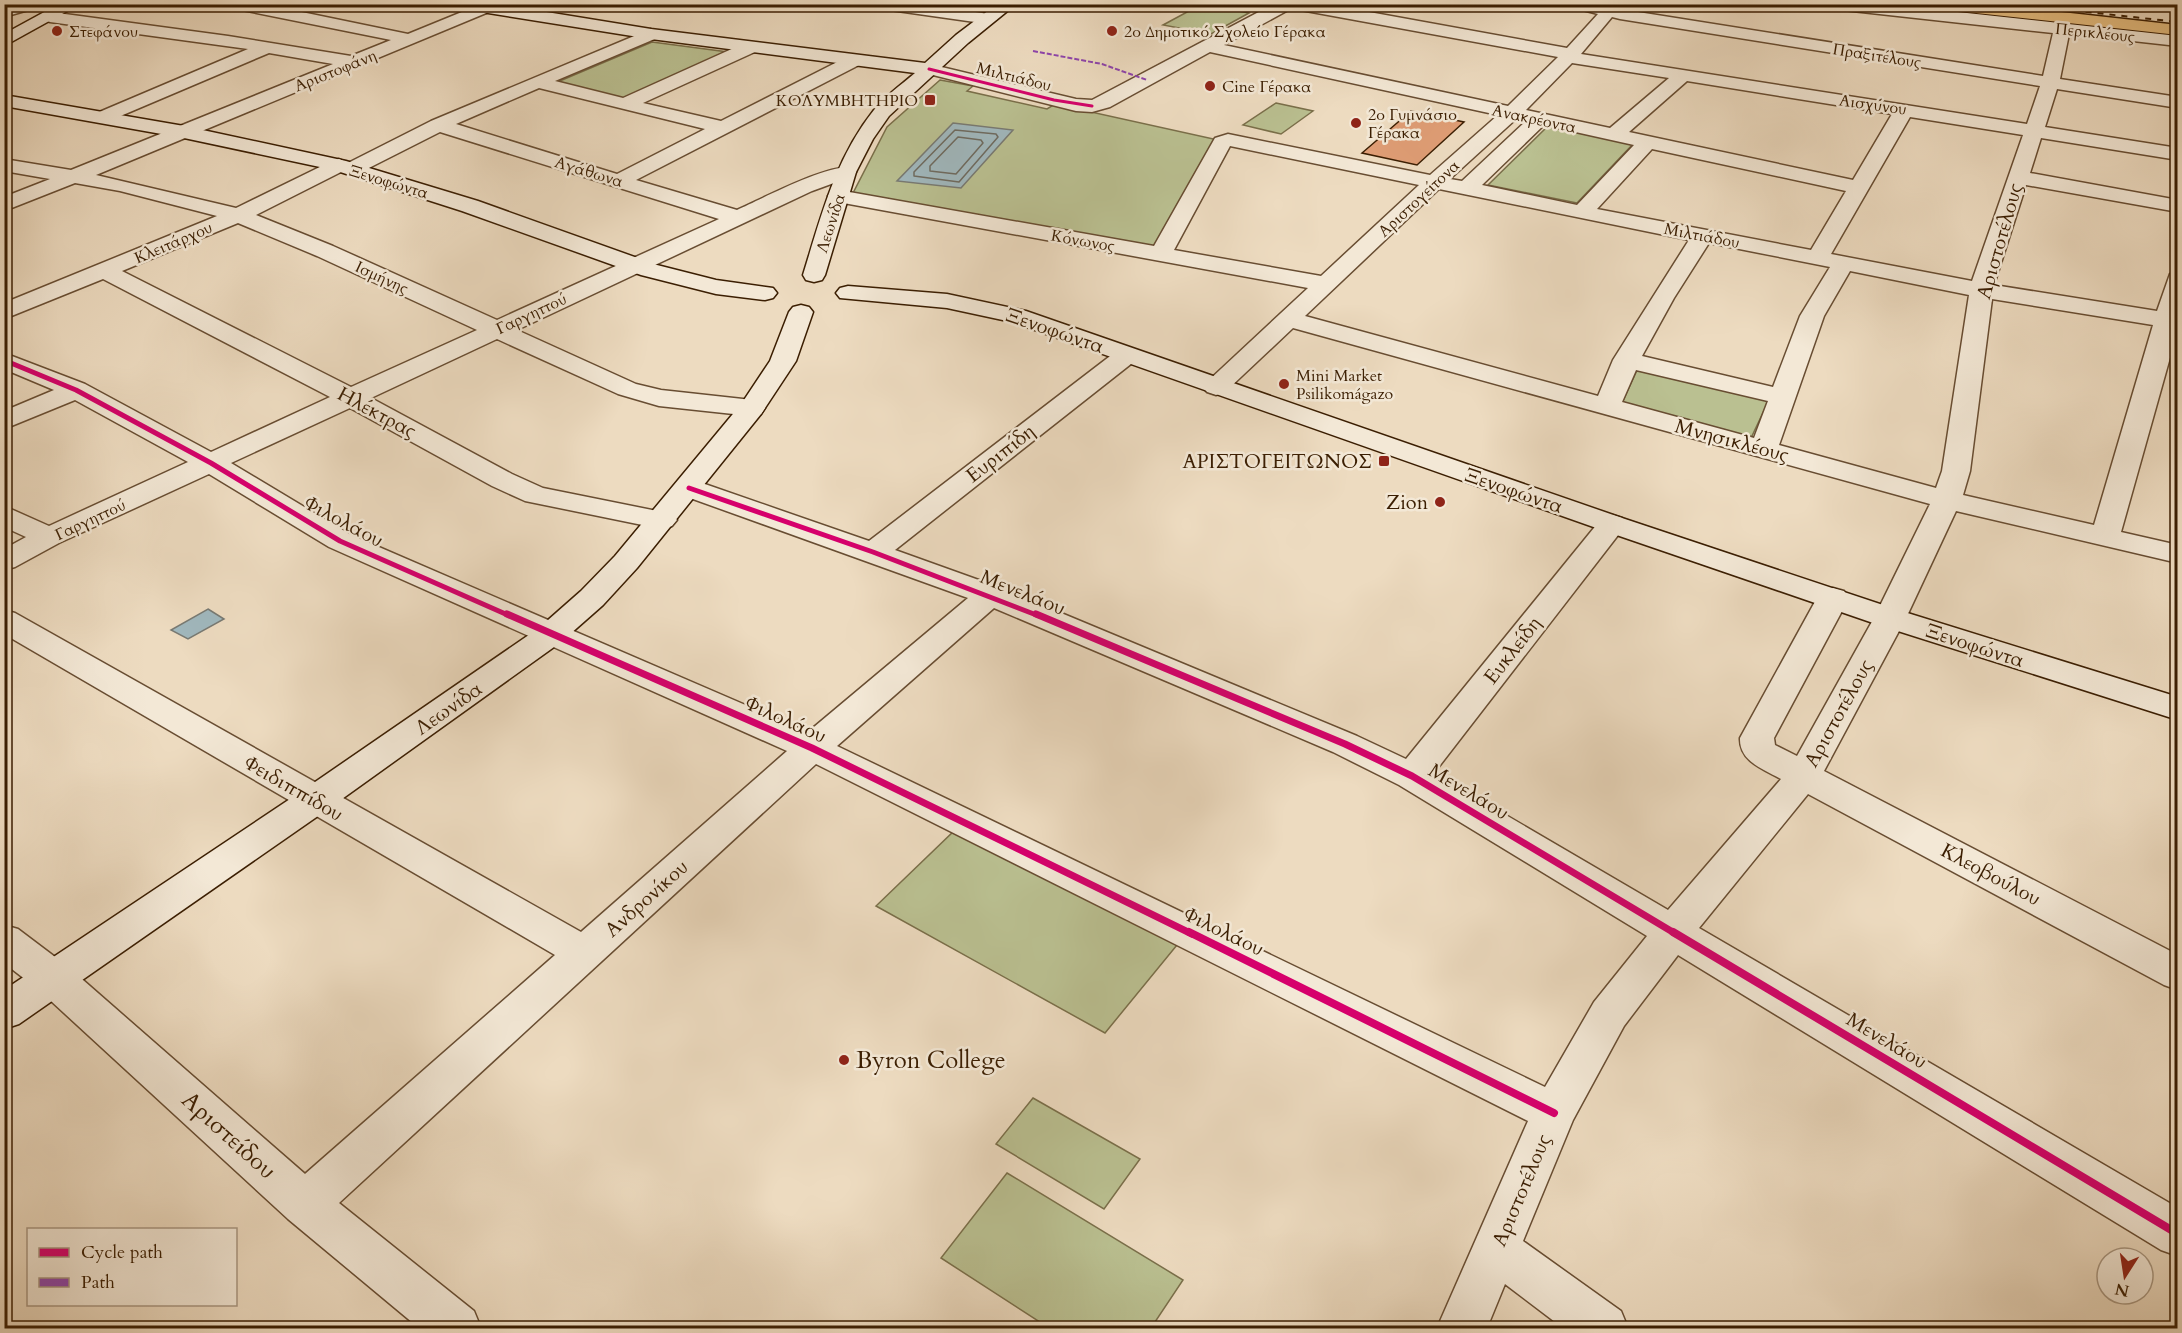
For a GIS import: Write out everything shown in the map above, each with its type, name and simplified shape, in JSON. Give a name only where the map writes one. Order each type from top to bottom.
[{"type":"highway","points":[[1939,4],[2178,30]]},
{"type":"street","points":[[237,4],[409,39]]},
{"type":"street","name":"Μιλτιάδου","points":[[464,4],[651,34],[929,69],[1054,100],[1092,106],[1103,104],[1209,47]]},
{"type":"street","points":[[882,4],[989,19]]},
{"type":"street","points":[[846,172],[863,139],[882,112],[929,69],[1008,4]]},
{"type":"street","points":[[1209,47],[1287,4]]},
{"type":"street","name":"Αισχύνου","points":[[1295,4],[1682,76],[1905,109],[2178,154]]},
{"type":"street","name":"Πραξιτέλους","points":[[1577,4],[2178,103]]},
{"type":"street","name":"Περικλέους","points":[[1834,4],[2067,41],[2178,41]]},
{"type":"street","points":[[4,12],[30,5],[353,62]]},
{"type":"street","name":"Αριστοφάνη","points":[[4,205],[485,8]]},
{"type":"street","name":"Αριστογείτονα","points":[[1216,387],[1434,182],[1512,113],[1570,55],[1612,8]]},
{"type":"street","points":[[4,41],[60,11]]},
{"type":"street","name":"Κλειτάρχου","points":[[4,312],[238,214],[651,34]]},
{"type":"street","name":"Αριστοτέλους","points":[[1462,1329],[1554,1113],[1609,1014],[1673,931],[1804,775],[1890,618],[1947,500],[1956,471],[1982,290],[2050,83],[2067,41]]},
{"type":"street","points":[[626,104],[752,47]]},
{"type":"street","name":"Ανακρέοντα","points":[[1209,47],[1860,188]]},
{"type":"street","points":[[104,117],[268,48]]},
{"type":"street","points":[[620,180],[855,60]]},
{"type":"street","points":[[1614,135],[1682,76]]},
{"type":"street","points":[[539,83],[725,128]]},
{"type":"street","name":"Ξενοφώντα","points":[[4,100],[184,132],[345,167],[470,206],[674,278],[765,293]]},
{"type":"street","points":[[1818,257],[1905,109]]},
{"type":"street","points":[[1467,188],[1540,119]]},
{"type":"street","name":"Αγάθωνα","points":[[438,125],[739,218]]},
{"type":"street","name":"Μιλτιάδου","points":[[1161,254],[1222,142],[1228,140],[1982,290],[2171,321]]},
{"type":"street","points":[[1582,212],[1648,142]]},
{"type":"street","name":"Ισμήνης","points":[[4,165],[142,189],[238,214],[325,251],[627,389],[658,398],[752,408]]},
{"type":"street","name":"Λεωνίδα","points":[[799,276],[838,196],[846,172]]},
{"type":"street","name":"Γαργηττού","points":[[4,561],[49,537],[635,265],[804,187],[846,172]]},
{"type":"street","points":[[2018,177],[2178,206]]},
{"type":"street","name":"Κόνωνος","points":[[838,196],[1327,284]]},
{"type":"street","points":[[1606,406],[1626,360],[1662,295],[1703,236]]},
{"type":"street","points":[[1764,448],[1812,316],[1844,262]]},
{"type":"street","name":"Ηλέκτρας","points":[[104,271],[350,397],[502,480],[535,495],[662,520]]},
{"type":"street","points":[[799,276],[835,278],[847,287],[848,293],[844,299],[816,310],[777,309],[770,304],[765,293],[777,282],[799,276]]},
{"type":"street","points":[[2105,537],[2171,321],[2178,279]]},
{"type":"street","points":[[4,292],[29,302]]},
{"type":"street","name":"Ξενοφώντα","points":[[848,293],[936,299],[993,309],[1890,618],[2178,709]]},
{"type":"street","name":"Λεωνίδα","points":[[4,1012],[315,800],[550,635],[592,598],[689,488],[752,408],[816,310]]},
{"type":"street","name":"Μνησικλέους","points":[[1289,319],[1947,500],[2178,554]]},
{"type":"street","name":"Ευριπίδη","points":[[873,552],[1127,355]]},
{"type":"street","name":"Φιλολάου","points":[[4,360],[76,390],[211,463],[340,541],[812,748],[1554,1113]]},
{"type":"street","points":[[1626,360],[1783,397]]},
{"type":"street","points":[[4,421],[76,390]]},
{"type":"street","name":"Μενελάου","points":[[689,488],[873,552],[990,596],[1345,744],[1412,776],[2178,1234]]},
{"type":"street","points":[[4,515],[49,537]]},
{"type":"street","name":"Ευκλείδη","points":[[1412,776],[1612,524]]},
{"type":"street","name":"Ανδρονίκου","points":[[306,1204],[812,748],[990,596]]},
{"type":"street","name":"Κλεοβούλου","points":[[1833,598],[1757,738],[1757,747],[1763,754],[2178,974]]},
{"type":"street","name":"Φειδιππίδου","points":[[4,620],[585,953]]},
{"type":"street","name":"Αριστείδου","points":[[4,940],[53,978],[444,1325]]},
{"type":"street","points":[[1496,1250],[1603,1329]]},
{"type":"green space","points":[[1200,5],[1249,13],[1211,34],[1163,25]]},
{"type":"green space","points":[[652,42],[728,52],[625,99],[555,83]]},
{"type":"green space","points":[[940,80],[973,86],[967,91],[1047,109],[1055,104],[1218,140],[1158,251],[851,197],[887,127]]},
{"type":"green space","points":[[1276,103],[1313,111],[1281,134],[1243,125]]},
{"type":"green space","points":[[1548,126],[1633,144],[1577,203],[1488,185]]},
{"type":"green space","points":[[1638,368],[1769,400],[1751,438],[1622,403]]},
{"type":"green space","points":[[954,831],[1177,945],[1105,1033],[876,906]]},
{"type":"green space","points":[[1033,1098],[1140,1159],[1104,1209],[996,1144]]},
{"type":"green space","points":[[1007,1173],[1183,1280],[1151,1328],[1049,1328],[941,1258]]},
{"type":"water","points":[[953,123],[1013,130],[961,188],[897,181]]},
{"type":"water","points":[[208,609],[224,619],[188,639],[171,630]]},
{"type":"building","name":"2ο Γυμνάσιο Γέρακα","points":[[1411,111],[1464,122],[1417,165],[1362,153]]},
{"type":"railway","points":[[2014,4],[2178,22]]},
{"type":"marked path","points":[[1033,51],[1102,64],[1147,80]]},
{"type":"cycle path","points":[[929,69],[1054,100],[1092,106]]},
{"type":"cycle path","points":[[4,360],[76,390],[211,463],[340,541],[812,748],[1554,1113]]},
{"type":"cycle path","points":[[689,488],[990,595],[1345,744],[1412,776],[2178,1234]]},
{"type":"place","name":"Στεφάνου","points":[[57,31]]},
{"type":"place","name":"2ο Δημοτικό Σχολείο Γέρακα","points":[[1112,31]]},
{"type":"place","name":"Cine Γέρακα","points":[[1210,86]]},
{"type":"place","name":"ΚΟΛΥΜΒΗΤΗΡΙΟ","points":[[930,100]]},
{"type":"place","name":"2ο Γυμνάσιο Γέρακα","points":[[1356,123]]},
{"type":"place","name":"Mini Market Psilikomágazo","points":[[1284,384]]},
{"type":"place","name":"ΑΡΙΣΤΟΓΕΙΤΩΝΟΣ","points":[[1384,461]]},
{"type":"place","name":"Zion","points":[[1440,502]]},
{"type":"place","name":"Byron College","points":[[844,1060]]}]
